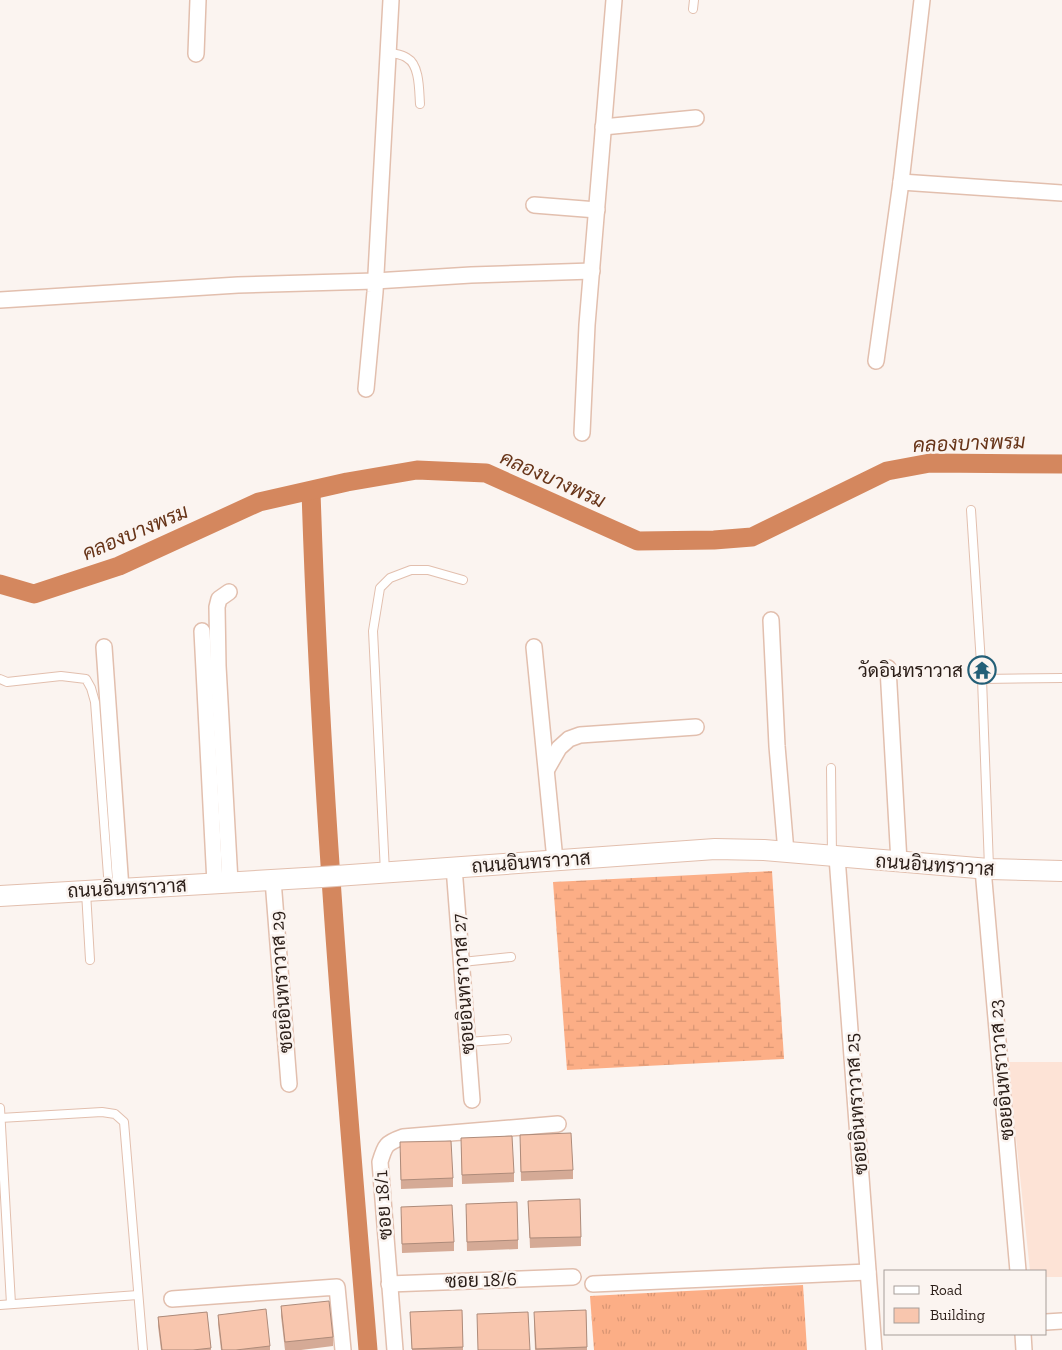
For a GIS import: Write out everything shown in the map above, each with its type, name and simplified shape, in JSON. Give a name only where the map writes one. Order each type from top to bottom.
[{"type":"street","points":[[196,54],[198,0]]},
{"type":"street","points":[[366,389],[375,281],[391,0]]},
{"type":"street","points":[[582,433],[587,326],[614,0]]},
{"type":"street","points":[[876,361],[901,182],[922,0]]},
{"type":"street","points":[[603,127],[696,118]]},
{"type":"street","points":[[901,182],[1062,192]]},
{"type":"street","points":[[534,205],[597,210]]},
{"type":"street","points":[[0,300],[238,285],[592,271]]},
{"type":"street","points":[[223,883],[217,607],[219,599],[229,592]]},
{"type":"street","points":[[771,620],[777,746],[786,852]]},
{"type":"street","points":[[202,631],[223,883]]},
{"type":"street","points":[[104,647],[115,889]]},
{"type":"street","points":[[534,647],[556,860]]},
{"type":"street","points":[[888,668],[899,862]]},
{"type":"street","points":[[547,769],[560,748],[569,739],[580,735],[696,727]]},
{"type":"street","name":"ถนนอินทราวาส","points":[[0,896],[322,877],[715,849],[764,850],[986,869],[1062,871]]},
{"type":"street","name":"ซอยอินทราวาส 25","points":[[835,857],[874,1350]]},
{"type":"street","name":"ซอยอินทราวาส 27","points":[[454,868],[472,1100]]},
{"type":"street","name":"ซอยอินทราวาส 23","points":[[986,869],[1018,1270]]},
{"type":"street","name":"ซอยอินทราวาส 29","points":[[273,880],[289,1084]]},
{"type":"street","name":"ซอย 18/1","points":[[395,1350],[380,1162],[383,1150],[390,1141],[402,1137],[558,1124]]},
{"type":"street","points":[[594,1284],[868,1272]]},
{"type":"street","name":"ซอย 18/6","points":[[389,1284],[573,1277]]},
{"type":"street","points":[[172,1299],[337,1287],[343,1350]]},
{"type":"street","points":[[1047,1322],[1062,1321]]},
{"type":"street","points":[[1024,1335],[1024,1350]]},
{"type":"lane","points":[[693,9],[694,0]]},
{"type":"lane","points":[[388,52],[408,58],[414,65],[418,78],[420,104]]},
{"type":"lane","points":[[971,510],[982,679],[986,869]]},
{"type":"lane","points":[[385,872],[373,631],[380,588],[390,578],[411,570],[428,570],[463,580]]},
{"type":"lane","points":[[0,679],[7,682],[61,676],[86,679],[91,688],[96,702],[115,889]]},
{"type":"lane","points":[[982,679],[1062,678]]},
{"type":"lane","points":[[831,768],[835,857]]},
{"type":"lane","points":[[86,891],[90,960]]},
{"type":"lane","points":[[462,962],[511,956]]},
{"type":"lane","points":[[468,1042],[507,1039]]},
{"type":"lane","points":[[0,1108],[11,1304]]},
{"type":"lane","points":[[0,1118],[102,1112],[115,1114],[124,1122],[143,1350]]},
{"type":"lane","points":[[0,1305],[138,1295]]},
{"type":"shaded area","points":[[1008,1062],[1062,1062],[1062,1277],[1047,1277],[1047,1270],[1030,1270]]},
{"type":"green space","points":[[772,871],[784,1059],[567,1070],[553,882]]},
{"type":"green space","points":[[803,1285],[807,1350],[594,1350],[590,1296]]},
{"type":"building","points":[[571,1133],[573,1170],[521,1172],[520,1135]]},
{"type":"building","points":[[512,1136],[514,1173],[462,1175],[461,1138]]},
{"type":"building","points":[[451,1141],[453,1178],[401,1180],[400,1142]]},
{"type":"building","points":[[580,1199],[581,1237],[530,1238],[528,1201]]},
{"type":"building","points":[[517,1202],[518,1240],[467,1242],[466,1204]]},
{"type":"building","points":[[452,1205],[454,1242],[402,1244],[401,1207]]},
{"type":"building","points":[[329,1301],[333,1337],[285,1342],[281,1306]]},
{"type":"building","points":[[266,1309],[270,1346],[222,1350],[218,1315]]},
{"type":"building","points":[[462,1310],[463,1347],[412,1349],[410,1312]]},
{"type":"building","points":[[586,1310],[587,1347],[536,1349],[534,1312]]},
{"type":"building","points":[[207,1312],[211,1348],[162,1350],[158,1317]]},
{"type":"building","points":[[528,1312],[530,1350],[478,1350],[477,1314]]},
{"type":"waterway","name":"คลองบางพรม","points":[[0,584],[34,594],[119,566],[259,502],[347,482],[417,470],[486,473],[638,541],[714,540],[752,537],[887,471],[930,463],[1062,464]]},
{"type":"waterway","points":[[311,491],[320,706],[327,813],[368,1350]]},
{"type":"place","name":"วัดอินทราวาส","points":[[982,670]]}]
